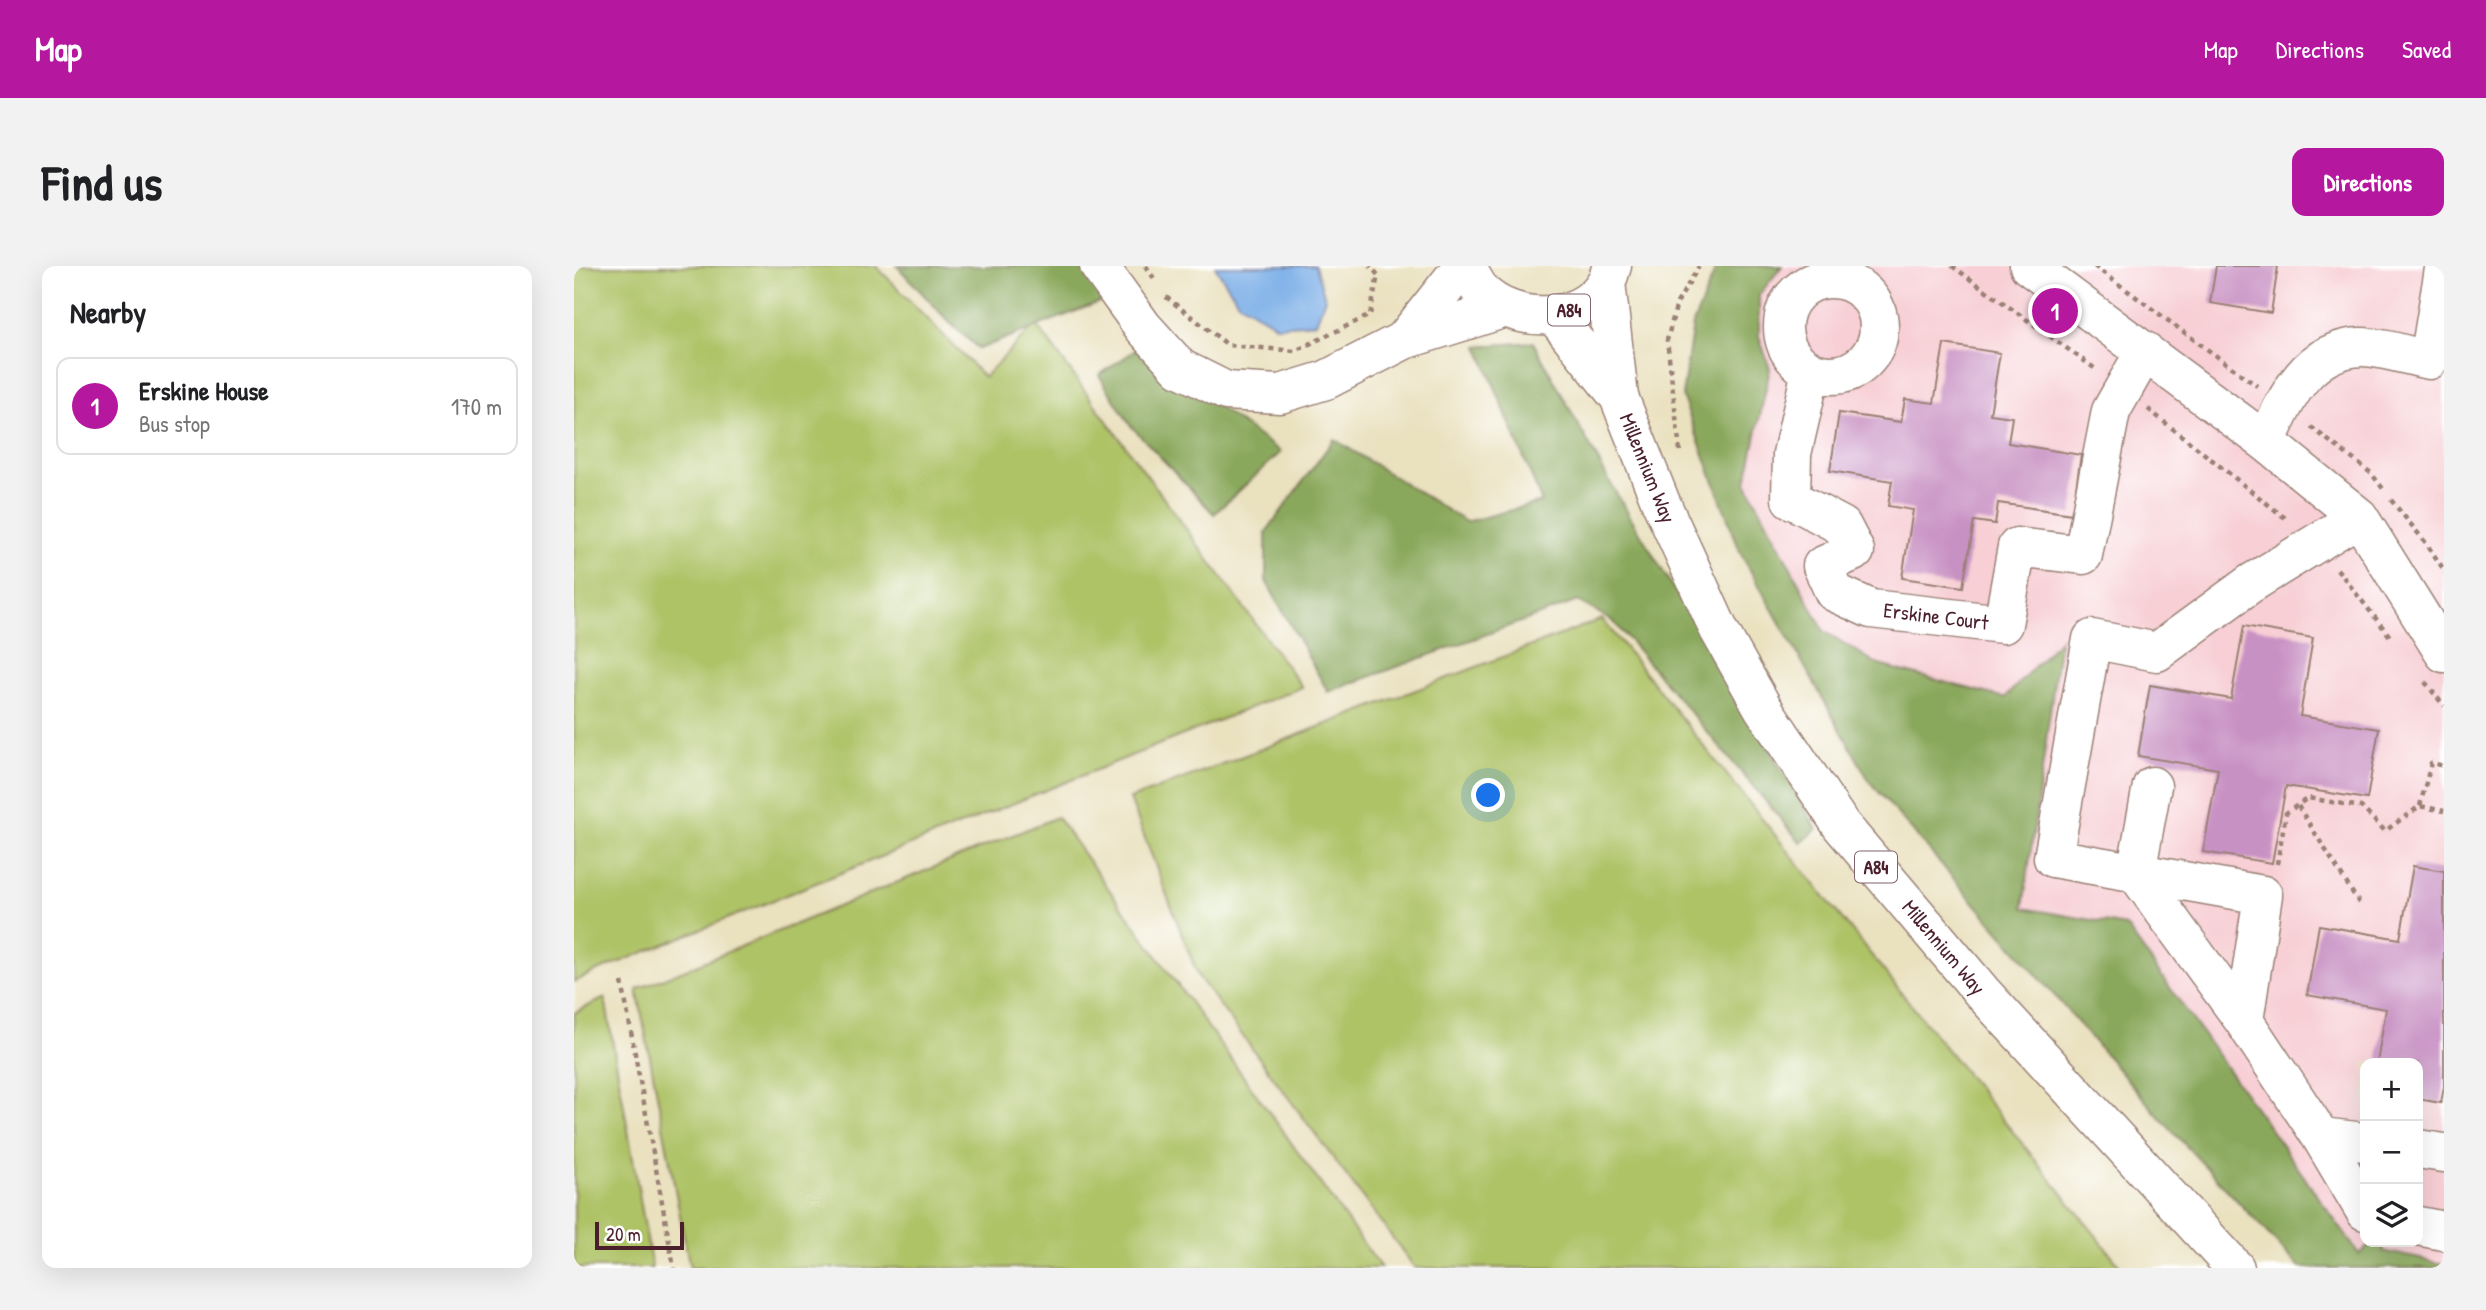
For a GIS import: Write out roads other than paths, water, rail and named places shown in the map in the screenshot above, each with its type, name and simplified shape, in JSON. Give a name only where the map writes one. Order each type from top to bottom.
[{"type":"main road","points":[[1099,266],[1143,327],[1180,368],[1226,391],[1280,394],[1326,380],[1404,340],[1506,308]]},
{"type":"main road","points":[[1404,340],[1464,266]]},
{"type":"main road","name":"A84","points":[[1464,266],[1481,290],[1506,308],[1530,315],[1554,315],[1574,308],[1592,297],[1609,274]]},
{"type":"main road","points":[[2029,266],[2266,442],[2358,517],[2431,663]]},
{"type":"main road","points":[[2266,442],[2283,405],[2303,375],[2326,354],[2360,347],[2437,361],[2444,269]]},
{"type":"main road","name":"Millennium Way","points":[[1609,274],[1619,397]]},
{"type":"main road","name":"Millennium Way","points":[[1554,315],[1619,397],[1661,503],[1719,630],[1763,708],[1840,825],[1982,992],[2235,1268]]},
{"type":"main road","name":"Erskine Court","points":[[1811,371],[1792,454],[1791,499],[1842,526],[1854,551],[1822,566],[1834,592],[1871,608],[2003,624],[2017,547],[2083,555],[2111,411],[2145,351]]},
{"type":"main road","points":[[2244,1021],[2263,895],[2053,858],[2092,639],[2157,652],[2250,584],[2358,517]]},
{"type":"main road","points":[[2151,786],[2136,873],[2244,1021],[2360,1203]]},
{"type":"main road","points":[[2320,1137],[2360,1141]]},
{"type":"main road","points":[[2423,1150],[2444,1153]]},
{"type":"main road","points":[[2423,1227],[2444,1231]]},
{"type":"water","points":[[1215,266],[1315,266],[1325,298],[1316,323],[1277,326],[1238,302]]},
{"type":"place","name":"Erskine House","points":[[2055,311]]}]
